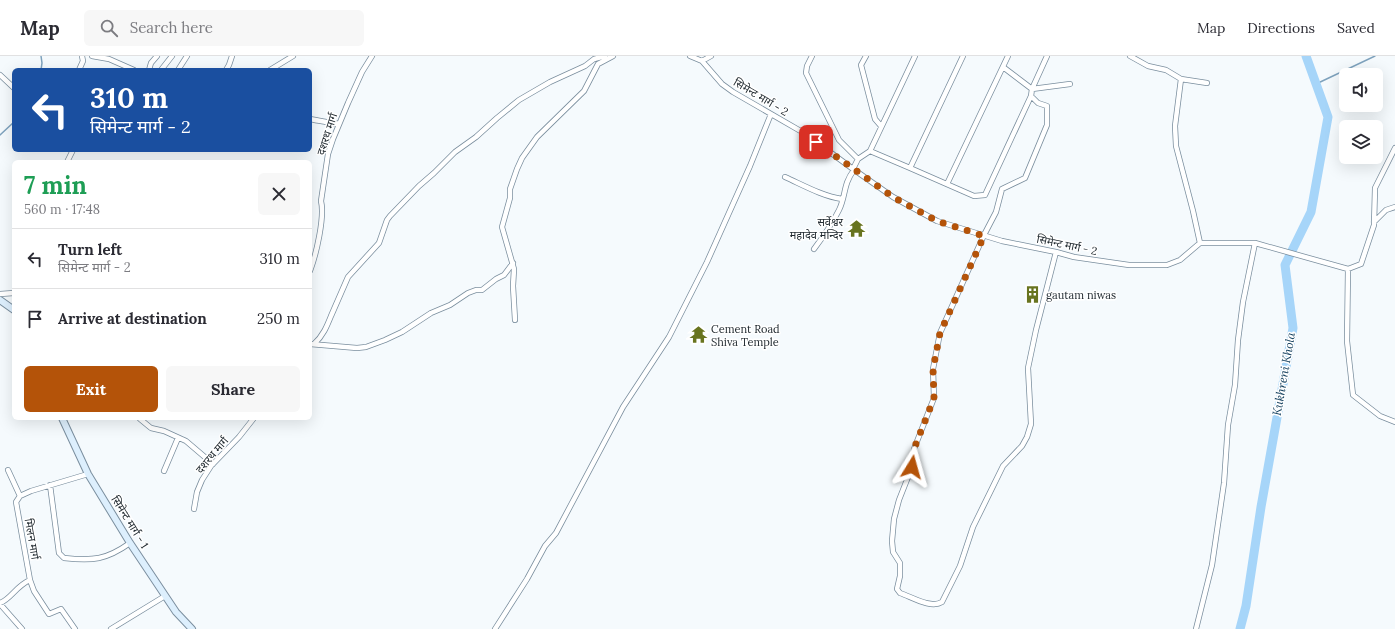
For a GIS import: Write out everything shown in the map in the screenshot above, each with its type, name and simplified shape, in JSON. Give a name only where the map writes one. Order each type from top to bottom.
[{"type":"street","points":[[80,68],[83,60],[82,56]]},
{"type":"street","points":[[92,56],[109,59],[129,68]]},
{"type":"street","points":[[150,68],[151,63],[157,56]]},
{"type":"street","points":[[163,68],[172,56]]},
{"type":"street","points":[[179,68],[188,56]]},
{"type":"street","points":[[227,68],[232,56]]},
{"type":"street","points":[[273,68],[293,56]]},
{"type":"street","name":"दशरथ मार्ग","points":[[312,263],[320,232],[323,208],[321,201],[328,154],[339,123],[362,72],[372,56]]},
{"type":"street","points":[[312,344],[318,341],[329,323],[350,274],[379,244],[387,220],[390,216],[419,186],[434,174],[455,152],[476,137],[519,100],[550,82],[584,66],[594,59],[606,56]]},
{"type":"street","points":[[515,320],[513,286],[514,269],[502,227],[516,169],[522,158],[538,137],[584,91],[598,64],[613,56]]},
{"type":"street","name":"सिमेन्ट मार्ग - 2","points":[[690,56],[702,61],[722,84],[733,92],[804,133],[853,170],[893,197],[937,221],[1002,241],[1074,257],[1129,265],[1167,266],[1180,260],[1200,243]]},
{"type":"street","points":[[702,61],[711,56]]},
{"type":"street","points":[[812,56],[807,66],[806,73],[839,140],[858,159]]},
{"type":"street","points":[[866,56],[861,64],[875,119],[881,126]]},
{"type":"street","points":[[814,249],[839,210],[848,178],[858,159],[870,151],[915,56]]},
{"type":"street","points":[[910,168],[963,56]]},
{"type":"street","points":[[947,184],[1008,56]]},
{"type":"street","points":[[870,151],[974,196],[985,195],[1031,96],[1032,89],[1047,56]]},
{"type":"street","points":[[1130,56],[1148,66],[1166,70],[1182,79],[1207,83]]},
{"type":"street","points":[[1003,67],[1032,89],[1070,84]]},
{"type":"street","points":[[0,75],[12,86]]},
{"type":"street","points":[[1182,79],[1176,126],[1176,146],[1200,243],[1255,243],[1348,269],[1361,264],[1374,222],[1375,188],[1395,148]]},
{"type":"street","points":[[1031,96],[1038,103],[1047,106],[1047,125],[1025,178],[1002,189],[996,212],[940,333],[933,369],[934,398],[914,449],[912,467],[899,500],[894,519],[892,540],[893,552],[900,563],[900,576],[897,589],[900,592],[931,604],[938,604],[942,602],[960,566],[973,527],[1003,466],[1022,446],[1027,437],[1031,424],[1028,368],[1056,252]]},
{"type":"street","points":[[495,629],[545,546],[556,533],[623,407],[669,337],[707,262],[750,166],[771,114]]},
{"type":"street","points":[[312,120],[321,122],[339,123]]},
{"type":"street","points":[[785,177],[833,198],[842,199]]},
{"type":"street","points":[[1374,222],[1386,210],[1395,207]]},
{"type":"street","points":[[1196,629],[1212,565],[1224,483],[1228,425],[1236,385],[1238,340],[1243,302],[1255,243]]},
{"type":"street","points":[[312,344],[358,348],[366,347],[385,340],[402,332],[431,313],[450,305],[468,293],[476,290],[482,290],[496,279],[504,275],[513,263]]},
{"type":"street","points":[[1348,269],[1347,341],[1353,395],[1380,416],[1395,422]]},
{"type":"street","points":[[0,294],[12,293]]},
{"type":"street","points":[[0,300],[12,309]]},
{"type":"street","name":"सिमेन्ट मार्ग - 1","points":[[63,420],[88,474],[130,543],[176,612],[192,629]]},
{"type":"street","points":[[142,420],[151,428],[164,431],[186,441],[213,464]]},
{"type":"street","name":"दशरथ मार्ग","points":[[194,510],[196,492],[202,480],[213,464],[240,437],[253,420]]},
{"type":"street","points":[[164,470],[178,438]]},
{"type":"street","points":[[8,470],[20,496],[31,490],[88,474]]},
{"type":"street","points":[[50,485],[59,554],[64,558],[98,559],[116,552],[130,543]]},
{"type":"street","name":"मिलन मार्ग","points":[[20,496],[16,502],[30,580],[34,591],[49,614],[61,609],[76,629]]},
{"type":"street","points":[[22,629],[0,604],[5,602],[22,584],[30,580]]},
{"type":"street","points":[[111,629],[165,596]]},
{"type":"waterway","points":[[41,56],[41,68]]},
{"type":"waterway","name":"Kukhreni Khola","points":[[1240,629],[1246,606],[1261,507],[1293,328],[1285,265],[1311,212],[1328,117],[1306,56]]},
{"type":"waterway","points":[[1316,84],[1375,56]]},
{"type":"waterway","points":[[0,135],[12,124]]},
{"type":"place","name":"सर्वेश्वर महादेव मन्दिर","points":[[856,228]]},
{"type":"place","name":"gautam niwas","points":[[1033,295]]},
{"type":"place","name":"Cement Road Shiva Temple","points":[[698,335]]},
{"type":"route","points":[[816,142],[893,197],[937,221],[984,236],[940,333],[933,369],[934,398],[914,449],[912,467]]}]
